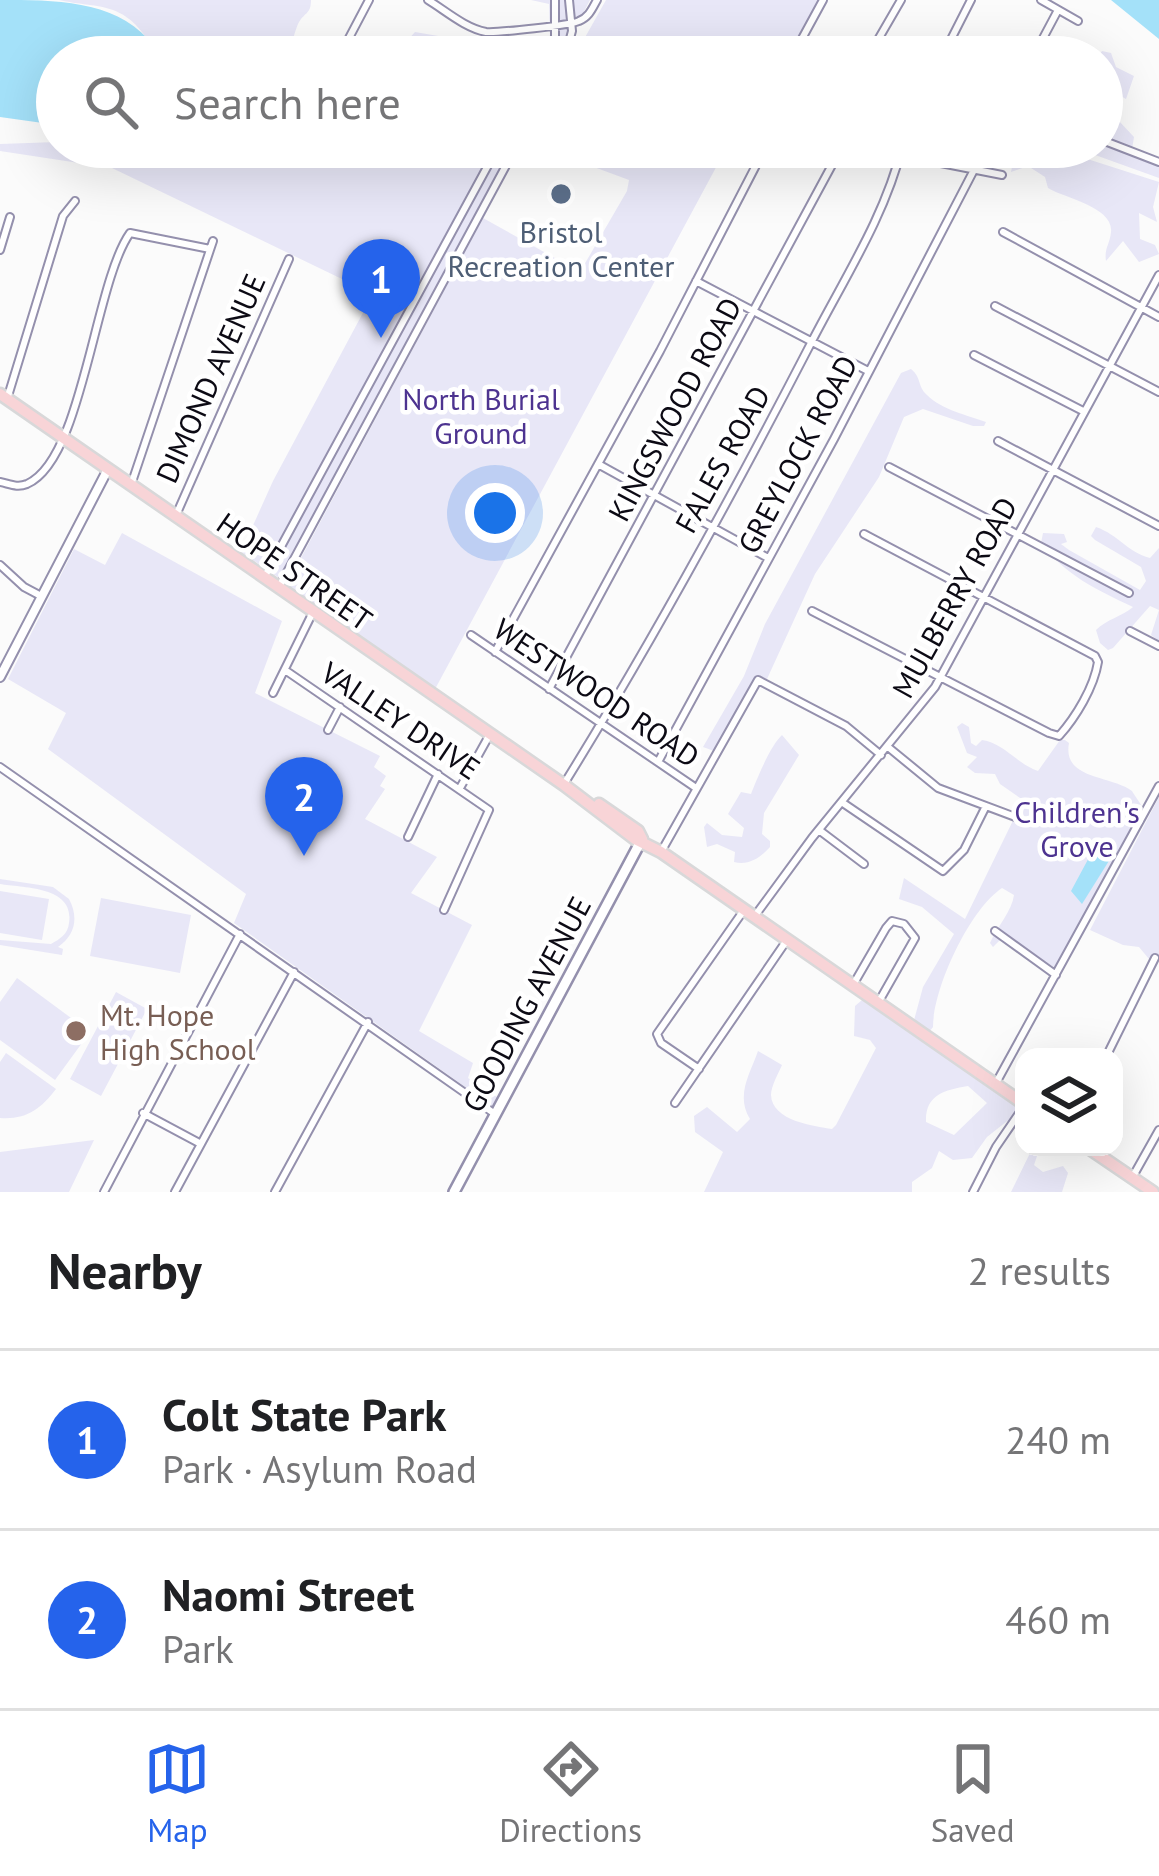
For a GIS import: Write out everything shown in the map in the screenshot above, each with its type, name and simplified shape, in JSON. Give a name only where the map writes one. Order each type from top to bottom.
[{"type":"main road","name":"HOPE STREET","points":[[3,397],[490,734],[638,830],[642,839],[1015,1098]]},
{"type":"main road","name":"GOODING AVENUE","points":[[454,1192],[642,839]]},
{"type":"main road","points":[[1100,1156],[1153,1192]]},
{"type":"street","points":[[350,36],[370,0]]},
{"type":"street","points":[[428,0],[481,31],[572,25],[584,20],[597,0]]},
{"type":"street","points":[[553,36],[555,0]]},
{"type":"street","points":[[569,0],[570,36]]},
{"type":"street","points":[[803,36],[823,0]]},
{"type":"street","points":[[881,36],[902,0]]},
{"type":"street","points":[[953,36],[971,0]]},
{"type":"street","points":[[1041,0],[1078,21]]},
{"type":"street","points":[[1045,36],[1058,10]]},
{"type":"street","points":[[1123,148],[1159,162]]},
{"type":"street","points":[[264,578],[487,168]]},
{"type":"street","points":[[278,588],[505,168]]},
{"type":"street","points":[[495,652],[755,168]]},
{"type":"street","name":"KINGSWOOD ROAD","points":[[549,688],[830,168]]},
{"type":"street","name":"FALES ROAD","points":[[564,784],[603,724],[812,341],[882,205],[895,168]]},
{"type":"street","points":[[974,168],[1002,175]]},
{"type":"street","name":"GREYLOCK ROAD","points":[[658,762],[974,168]]},
{"type":"street","points":[[3,397],[63,216],[75,201]]},
{"type":"street","points":[[0,250],[10,217]]},
{"type":"street","points":[[1003,232],[1159,317]]},
{"type":"street","points":[[0,482],[19,487],[37,478],[63,438],[130,233],[211,245],[131,485]]},
{"type":"street","name":"DIMOND AVENUE","points":[[175,517],[289,259]]},
{"type":"street","name":"MULBERRY ROAD","points":[[699,1070],[656,1039],[749,913],[942,676],[1159,275]]},
{"type":"street","points":[[427,277],[441,284]]},
{"type":"street","points":[[696,281],[869,371]]},
{"type":"street","points":[[995,306],[1159,392]]},
{"type":"street","points":[[974,355],[1083,411]]},
{"type":"street","points":[[998,441],[1159,526]]},
{"type":"street","points":[[597,463],[768,558]]},
{"type":"street","points":[[889,466],[1129,593]]},
{"type":"street","points":[[0,677],[108,470]]},
{"type":"street","points":[[812,611],[1059,736],[1093,682],[1098,661],[1088,651],[863,534]]},
{"type":"street","points":[[0,565],[41,596]]},
{"type":"street","points":[[273,693],[313,612]]},
{"type":"street","points":[[1130,631],[1159,646]]},
{"type":"street","name":"WESTWOOD ROAD","points":[[471,635],[696,788]]},
{"type":"street","name":"VALLEY DRIVE","points":[[285,670],[489,810],[444,910]]},
{"type":"street","points":[[661,852],[759,680],[846,726],[881,755]]},
{"type":"street","points":[[328,730],[340,707]]},
{"type":"street","points":[[460,788],[490,734]]},
{"type":"street","points":[[888,747],[938,788],[1018,818]]},
{"type":"street","points":[[0,767],[495,1114]]},
{"type":"street","points":[[408,837],[438,774]]},
{"type":"street","points":[[996,1083],[1159,786]]},
{"type":"street","points":[[841,802],[943,871],[964,850],[986,806]]},
{"type":"street","points":[[819,830],[864,864]]},
{"type":"street","points":[[853,985],[889,924],[904,924],[915,938],[878,1003]]},
{"type":"street","points":[[995,932],[1056,975]]},
{"type":"street","points":[[104,1192],[240,934]]},
{"type":"street","points":[[675,1103],[788,940]]},
{"type":"street","points":[[1110,1048],[1155,958]]},
{"type":"street","points":[[175,1192],[294,971]]},
{"type":"street","points":[[275,1192],[368,1022]]},
{"type":"street","points":[[143,1113],[201,1144]]},
{"type":"street","points":[[973,1192],[1015,1120]]},
{"type":"street","points":[[1132,1178],[1159,1130]]},
{"type":"green space","points":[[59,0],[311,0],[294,36],[145,36],[128,18],[97,6]]},
{"type":"green space","points":[[531,0],[590,0],[571,36],[550,36],[549,4]]},
{"type":"green space","points":[[606,0],[820,0],[800,36],[586,36]]},
{"type":"green space","points":[[1123,70],[1134,76],[1123,97]]},
{"type":"green space","points":[[1123,125],[1134,137],[1131,155],[1159,166],[1159,178],[1123,165]]},
{"type":"green space","points":[[36,143],[36,156],[0,151],[0,144]]},
{"type":"green space","points":[[112,168],[502,168],[285,582],[241,552],[273,481],[373,294]]},
{"type":"green space","name":"North Burial Ground","points":[[597,168],[716,168],[434,691],[286,586],[483,218],[580,272],[629,180]]},
{"type":"green space","points":[[1031,168],[1115,168],[1159,182],[1153,207],[1157,222],[1139,213],[1140,239],[1155,245],[1159,254],[1139,262],[1123,241],[1106,261],[1111,232],[1105,216],[1048,188],[1045,177]]},
{"type":"green space","points":[[911,369],[933,400],[986,422],[984,426],[923,409],[904,417],[879,477],[815,574],[767,679],[756,677],[714,751],[703,747],[901,373]]},
{"type":"green space","points":[[1096,527],[1150,558],[1159,548],[1159,610],[1150,606],[1108,650],[1096,630],[1133,607],[1071,573],[1041,543],[1043,533],[1064,534],[1067,542],[1061,544],[1069,550],[1140,590],[1146,581],[1141,567],[1095,540],[1091,536]]},
{"type":"green space","points":[[122,533],[282,621],[255,693],[380,756],[374,767],[386,776],[380,786],[385,789],[365,819],[437,857],[411,893],[472,925],[419,1031],[473,1063],[468,1078],[500,1099],[492,1106],[234,923],[246,894],[48,749],[66,713],[8,679],[74,549],[105,565]]},
{"type":"green space","points":[[1159,610],[1159,641],[1151,635]]},
{"type":"green space","points":[[962,723],[969,727],[971,743],[990,742],[1038,771],[1060,740],[1065,740],[1073,764],[1132,791],[1143,808],[1057,969],[1004,936],[993,947],[990,943],[1014,895],[1002,888],[977,914],[955,952],[929,1032],[913,1024],[923,987],[954,934],[922,907],[899,899],[904,878],[965,919],[1023,800],[1000,784],[995,774],[975,773],[967,767],[977,757],[967,753],[957,727]]},
{"type":"green space","points":[[782,735],[799,755],[764,813],[762,834],[770,847],[754,860],[734,862],[735,852],[717,844],[707,847],[704,827],[707,823],[722,835],[742,837],[744,828],[728,814],[741,792],[751,794]]},
{"type":"green space","name":"Children's Grove","points":[[1159,797],[1159,958],[1149,959],[1139,947],[1090,930]]},
{"type":"green space","points":[[0,879],[53,887],[69,899],[74,926],[58,947],[62,955],[0,945],[0,940],[51,944],[65,933],[69,911],[56,895],[0,884]]},
{"type":"green space","points":[[0,891],[49,899],[42,940],[0,933]]},
{"type":"green space","points":[[101,898],[191,915],[180,973],[90,956]]},
{"type":"green space","points":[[17,978],[90,1032],[55,1080],[0,1040],[0,1002]]},
{"type":"green space","points":[[116,992],[147,1009],[101,1096],[70,1079]]},
{"type":"green space","points":[[862,1000],[1015,1103],[1015,1120],[987,1137],[972,1158],[953,1160],[939,1151],[932,1168],[912,1182],[912,1192],[704,1192],[723,1152],[695,1132],[694,1116],[707,1107],[737,1132],[750,1119],[744,1092],[758,1051],[782,1065],[771,1095],[778,1111],[805,1124],[832,1129],[876,1048],[870,1040],[854,1036],[855,1006]],"holes":[[[968,1086],[987,1103],[954,1135],[926,1122],[927,1113],[938,1095]]]},
{"type":"green space","points":[[6,1053],[56,1089],[32,1112],[0,1118],[0,1062]]},
{"type":"green space","points":[[94,1140],[69,1192],[0,1192],[0,1152]]},
{"type":"green space","points":[[1029,1156],[1037,1156],[1034,1165],[1043,1172],[1063,1166],[1068,1173],[1062,1192],[1011,1192]]},
{"type":"water","points":[[0,0],[81,5],[118,16],[145,36],[36,36],[36,122],[0,117]]},
{"type":"water","points":[[1111,0],[1159,0],[1159,39]]},
{"type":"water","points":[[1099,839],[1117,848],[1082,904],[1071,891]]},
{"type":"place","name":"Bristol Recreation Center","points":[[561,194]]},
{"type":"place","name":"Colt State Park","points":[[381,338]]},
{"type":"place","name":"Naomi Street","points":[[304,856]]},
{"type":"place","name":"Mt. Hope High School","points":[[76,1031]]}]
